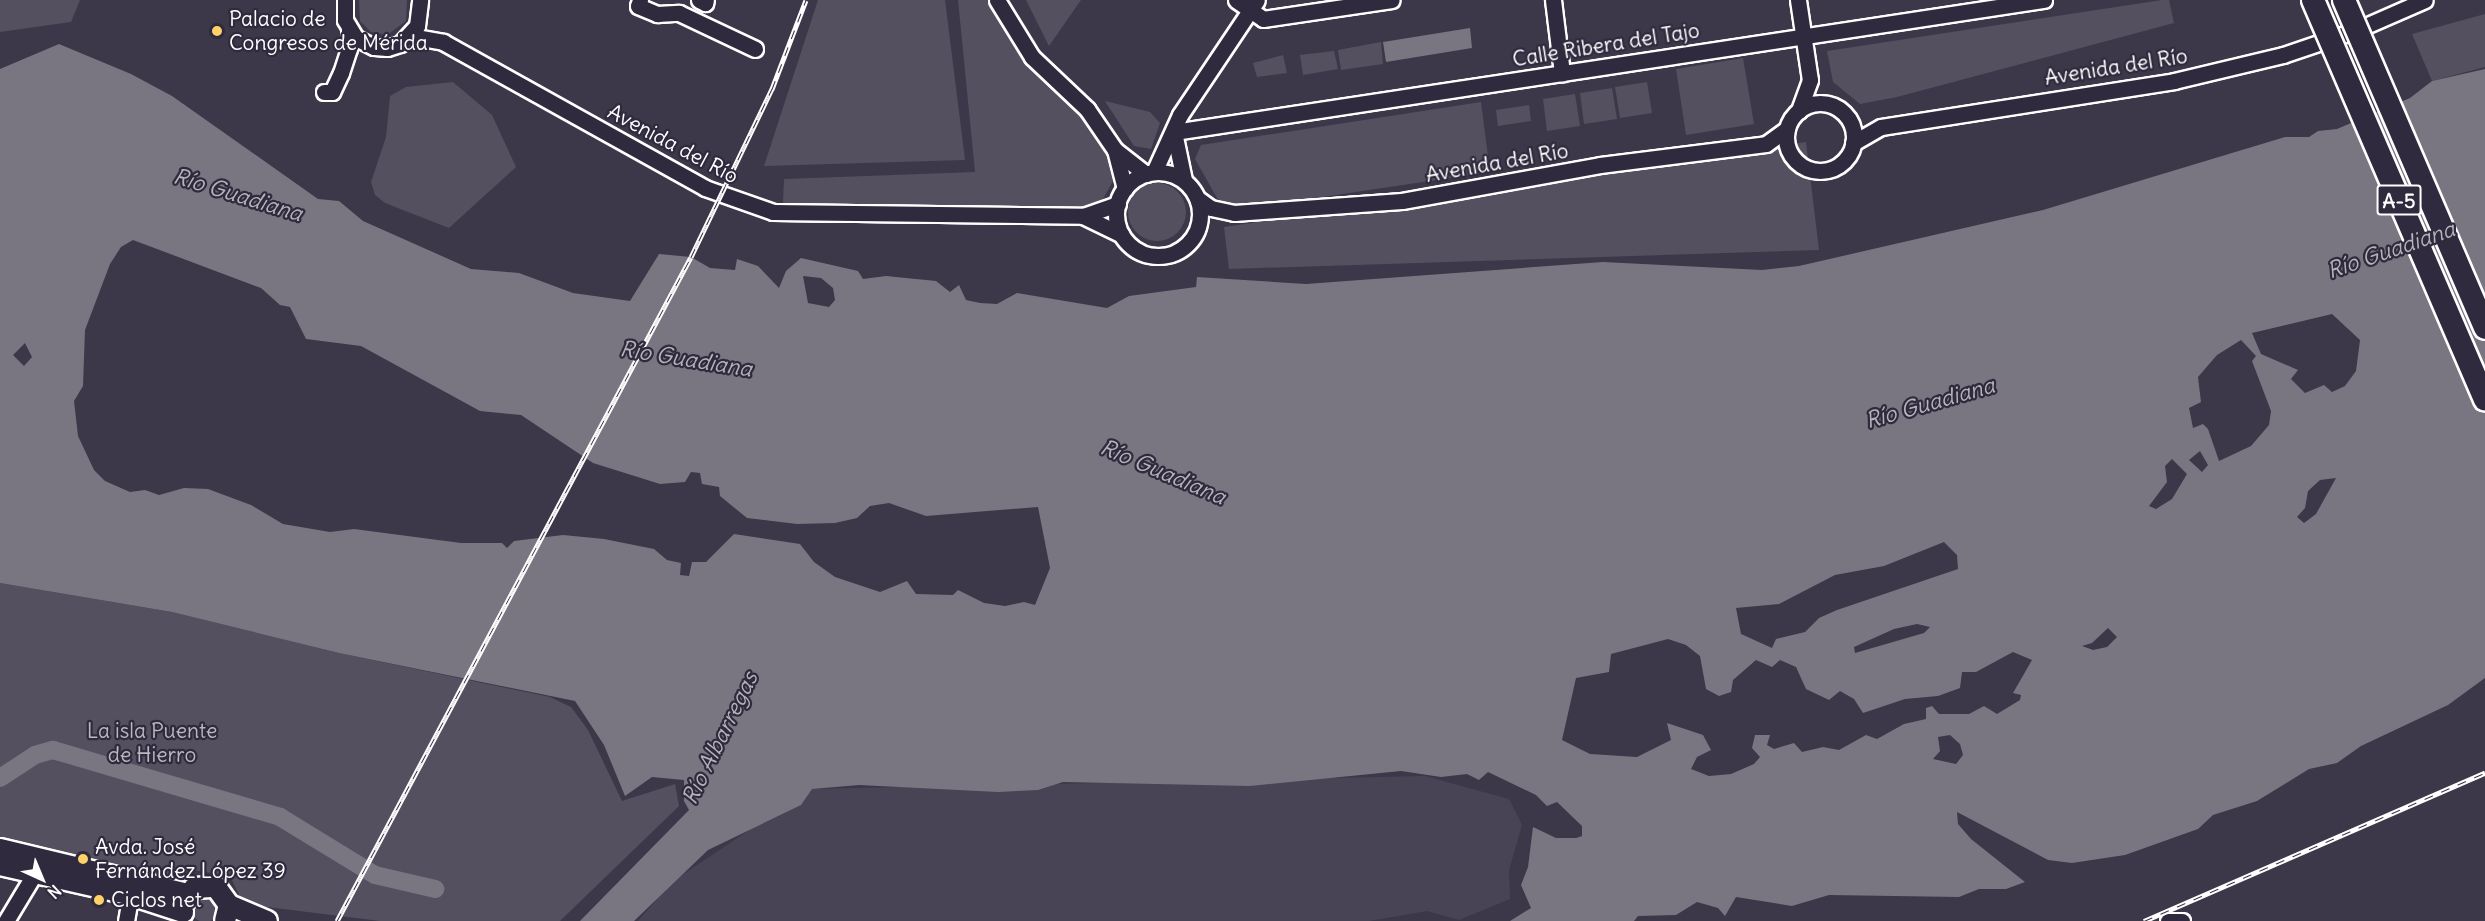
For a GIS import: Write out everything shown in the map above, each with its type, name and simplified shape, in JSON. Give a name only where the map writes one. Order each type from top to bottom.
[{"type":"highway","name":"A-5","points":[[2313,0],[2485,400]]},
{"type":"highway","name":"A-5","points":[[2343,0],[2485,328]]},
{"type":"main road","points":[[0,849],[186,909]]},
{"type":"main road","points":[[0,865],[36,871],[124,912],[186,909],[208,885],[222,892],[227,913],[267,921]]},
{"type":"street","points":[[640,0],[638,6],[657,14],[679,13],[755,49]]},
{"type":"street","points":[[699,0],[706,0]]},
{"type":"street","points":[[997,0],[1032,57],[1087,109],[1115,150],[1125,189]]},
{"type":"street","points":[[1236,0],[1254,5],[1263,20],[1392,0]]},
{"type":"street","points":[[1552,0],[1562,73]]},
{"type":"street","points":[[1766,144],[1792,156],[1803,167],[1826,171],[1846,159],[1853,143],[1849,121],[1829,104],[1810,80],[1798,0]]},
{"type":"street","name":"Calle Ribera del Tajo","points":[[1174,132],[2044,0]]},
{"type":"street","name":"Avenida del Río","points":[[1849,121],[1881,127],[2174,81],[2283,55],[2354,31],[2425,0]]},
{"type":"street","points":[[324,92],[332,92],[349,49],[349,30],[341,3]]},
{"type":"street","points":[[1174,132],[1184,180],[1197,198],[1198,227],[1187,244],[1170,254],[1143,253],[1122,235],[1118,204],[1125,189],[1150,173],[1174,132],[1180,116],[1254,5]]},
{"type":"street","points":[[341,73],[374,47],[393,46],[410,36],[420,7]]},
{"type":"street","name":"Avenida del Río","points":[[420,7],[443,42]]},
{"type":"street","points":[[349,30],[374,47]]},
{"type":"street","name":"Avenida del Río","points":[[410,36],[443,42],[705,188],[753,207],[792,214],[1083,216],[1118,204]]},
{"type":"street","points":[[1792,156],[1787,129],[1798,111],[1810,80]]},
{"type":"street","points":[[1798,111],[1808,105],[1829,104]]},
{"type":"street","name":"Avenida del Río","points":[[1853,143],[1881,127]]},
{"type":"street","name":"Avenida del Río","points":[[1197,198],[1211,208],[1234,213],[1402,201],[1600,165],[1766,144],[1787,129]]},
{"type":"street","points":[[1115,150],[1150,173],[1184,180]]},
{"type":"street","name":"Avenida del Río","points":[[1198,227],[1234,213]]},
{"type":"street","name":"Avenida del Río","points":[[1083,216],[1122,235]]},
{"type":"street","points":[[6,921],[36,871]]},
{"type":"street","points":[[2168,921],[2182,921]]},
{"type":"shaded area","points":[[1425,776],[1509,799],[1522,825],[1509,870],[1510,899],[1459,920],[1427,911],[1369,921],[638,921],[673,881],[811,789]]},
{"type":"green space","points":[[0,0],[80,0],[71,22],[0,32]]},
{"type":"green space","points":[[359,0],[407,0],[406,21],[387,35],[371,32],[360,21]]},
{"type":"green space","points":[[818,0],[945,0],[965,160],[764,166]]},
{"type":"green space","points":[[958,0],[990,0],[1010,37],[1036,70],[1077,104],[1114,157],[1118,172],[1103,199],[1090,207],[783,203],[784,179],[975,172]]},
{"type":"green space","points":[[1026,0],[1081,0],[1049,46]]},
{"type":"green space","points":[[2169,0],[2174,23],[1897,97],[1860,104],[1833,82],[1827,51]]},
{"type":"green space","points":[[2485,14],[2485,67],[2432,81],[2412,34]]},
{"type":"green space","points":[[1381,42],[1383,64],[1341,70],[1338,50]]},
{"type":"green space","points":[[1334,51],[1338,69],[1303,75],[1300,55]]},
{"type":"green space","points":[[1283,55],[1287,73],[1257,77],[1253,63]]},
{"type":"green space","points":[[1743,58],[1754,124],[1686,135],[1676,69]]},
{"type":"green space","points":[[453,82],[492,115],[516,167],[449,228],[385,203],[375,195],[371,182],[386,137],[390,96],[406,87]]},
{"type":"green space","points":[[1647,82],[1652,113],[1620,118],[1615,87]]},
{"type":"green space","points":[[1612,88],[1617,119],[1584,124],[1580,93]]},
{"type":"green space","points":[[1575,94],[1580,126],[1547,131],[1543,99]]},
{"type":"green space","points":[[1105,101],[1150,112],[1160,123],[1151,149],[1134,146]]},
{"type":"green space","points":[[1481,102],[1490,172],[1242,209],[1221,205],[1195,159],[1201,145]]},
{"type":"green space","points":[[1529,105],[1531,121],[1498,126],[1496,110]]},
{"type":"green space","points":[[1806,142],[1819,250],[1229,269],[1224,227]]},
{"type":"green space","points":[[1157,183],[1168,185],[1181,196],[1186,212],[1184,223],[1173,236],[1157,241],[1146,239],[1133,228],[1128,212],[1130,201],[1141,188]]},
{"type":"green space","name":"La isla Puente de Hierro","points":[[0,583],[172,612],[339,653],[550,697],[571,707],[588,730],[622,801],[675,784],[679,806],[560,921],[380,921],[267,907],[240,897],[230,876],[194,870],[172,883],[0,839]]},
{"type":"green space","points":[[205,894],[215,898],[219,908],[215,918],[205,922],[195,918],[191,908],[195,898]]},
{"type":"water","points":[[1470,28],[1472,48],[1386,62],[1383,42]]},
{"type":"water","points":[[59,44],[131,74],[172,96],[318,199],[339,201],[363,221],[471,269],[519,273],[573,293],[630,301],[659,254],[691,257],[710,268],[735,270],[737,259],[758,266],[779,288],[786,271],[801,258],[858,271],[863,279],[886,276],[936,281],[950,292],[959,285],[966,300],[980,303],[997,304],[1017,293],[1107,308],[1129,296],[1196,287],[1197,277],[1306,284],[1603,262],[1762,270],[1799,266],[2043,210],[2285,137],[2309,137],[2318,131],[2337,129],[2410,98],[2432,81],[2485,69],[2485,678],[2448,705],[2361,746],[2337,763],[2309,769],[2257,801],[2213,815],[2198,829],[2125,855],[2072,863],[2048,860],[1957,812],[1958,824],[1971,839],[2025,882],[2006,889],[1979,889],[1959,897],[1829,895],[1792,906],[1736,897],[1725,916],[1718,908],[1697,902],[1676,915],[1638,916],[1634,921],[1510,921],[1531,908],[1521,885],[1528,867],[1533,827],[1556,838],[1576,838],[1582,836],[1582,826],[1557,802],[1547,806],[1536,795],[1488,772],[1479,780],[1467,774],[1441,777],[1401,771],[1250,786],[1063,782],[1038,790],[998,792],[859,785],[812,789],[801,805],[708,850],[634,921],[580,921],[689,810],[684,801],[684,780],[652,777],[625,796],[604,745],[575,701],[339,653],[172,612],[0,583],[0,69]],"holes":[[[133,240],[261,288],[280,305],[290,307],[306,339],[361,346],[480,411],[521,415],[593,463],[660,484],[685,482],[691,472],[700,473],[702,484],[719,487],[720,496],[747,518],[797,524],[835,523],[857,518],[870,506],[889,503],[926,516],[1038,507],[1050,568],[1035,605],[1024,602],[1005,606],[984,603],[958,590],[953,595],[916,594],[907,581],[880,592],[835,577],[814,562],[800,544],[734,534],[706,562],[692,562],[689,576],[680,575],[681,563],[667,560],[654,549],[604,539],[563,535],[514,541],[507,548],[502,543],[461,543],[354,529],[330,532],[283,524],[251,505],[208,489],[184,488],[159,495],[145,490],[130,492],[105,481],[94,470],[78,436],[74,401],[83,386],[85,330],[110,264],[121,247]],[[803,276],[821,278],[833,288],[835,300],[829,307],[808,303]],[[2332,314],[2360,340],[2356,371],[2345,386],[2332,392],[2324,385],[2305,393],[2291,379],[2298,370],[2261,354],[2252,333]],[[2241,340],[2256,356],[2252,361],[2271,411],[2269,425],[2251,446],[2219,461],[2208,429],[2203,424],[2193,428],[2189,408],[2201,402],[2198,377],[2217,355]],[[25,343],[32,357],[24,366],[13,355]],[[2200,451],[2208,465],[2202,472],[2189,460]],[[2172,459],[2187,474],[2172,499],[2156,509],[2149,506],[2167,482],[2165,466]],[[2336,478],[2316,514],[2304,523],[2297,517],[2305,508],[2308,491],[2320,480]],[[1944,542],[1957,555],[1958,569],[1837,610],[1819,618],[1805,632],[1776,639],[1772,648],[1741,634],[1736,608],[1779,604],[1835,575],[1884,566]],[[1917,624],[1930,627],[1924,633],[1855,653],[1854,647],[1894,629]],[[2108,628],[2117,637],[2107,647],[2093,650],[2082,646],[2092,643]],[[1668,639],[1686,645],[1700,656],[1706,689],[1719,696],[1731,692],[1733,680],[1756,660],[1772,667],[1780,660],[1796,667],[1806,689],[1829,700],[1840,691],[1854,699],[1863,713],[1905,699],[1938,696],[1960,688],[1962,672],[1976,672],[2013,652],[2032,660],[2013,693],[2021,695],[2020,700],[1997,714],[1984,706],[1969,714],[1939,714],[1932,706],[1926,708],[1926,719],[1904,724],[1877,739],[1866,735],[1839,750],[1823,747],[1802,752],[1794,743],[1774,749],[1767,745],[1770,735],[1755,735],[1752,748],[1760,757],[1754,764],[1731,774],[1709,776],[1691,769],[1697,757],[1711,750],[1703,735],[1667,723],[1671,740],[1637,757],[1590,754],[1562,740],[1576,678],[1609,672],[1611,654]],[[1950,735],[1960,744],[1963,755],[1956,764],[1933,759],[1940,751],[1938,737]]]},
{"type":"waterway","points":[[0,778],[35,755],[53,750],[280,817],[375,875],[435,889]]},
{"type":"railway","points":[[337,921],[691,257],[772,89],[806,0]]},
{"type":"railway","points":[[2144,921],[2485,773]]},
{"type":"place","name":"Palacio de Congresos de Mérida","points":[[217,31]]},
{"type":"place","name":"Avda. José Fernández López 39","points":[[83,859]]},
{"type":"place","name":"Ciclos net","points":[[99,900]]},
{"type":"water label","name":"Río Guadiana","points":[[238,195]]},
{"type":"water label","name":"Río Guadiana","points":[[2391,250]]},
{"type":"water label","name":"Río Guadiana","points":[[686,359]]},
{"type":"water label","name":"Río Guadiana","points":[[1930,403]]},
{"type":"water label","name":"Río Guadiana","points":[[1163,472]]},
{"type":"water label","name":"Río Albarregas","points":[[720,738]]}]
